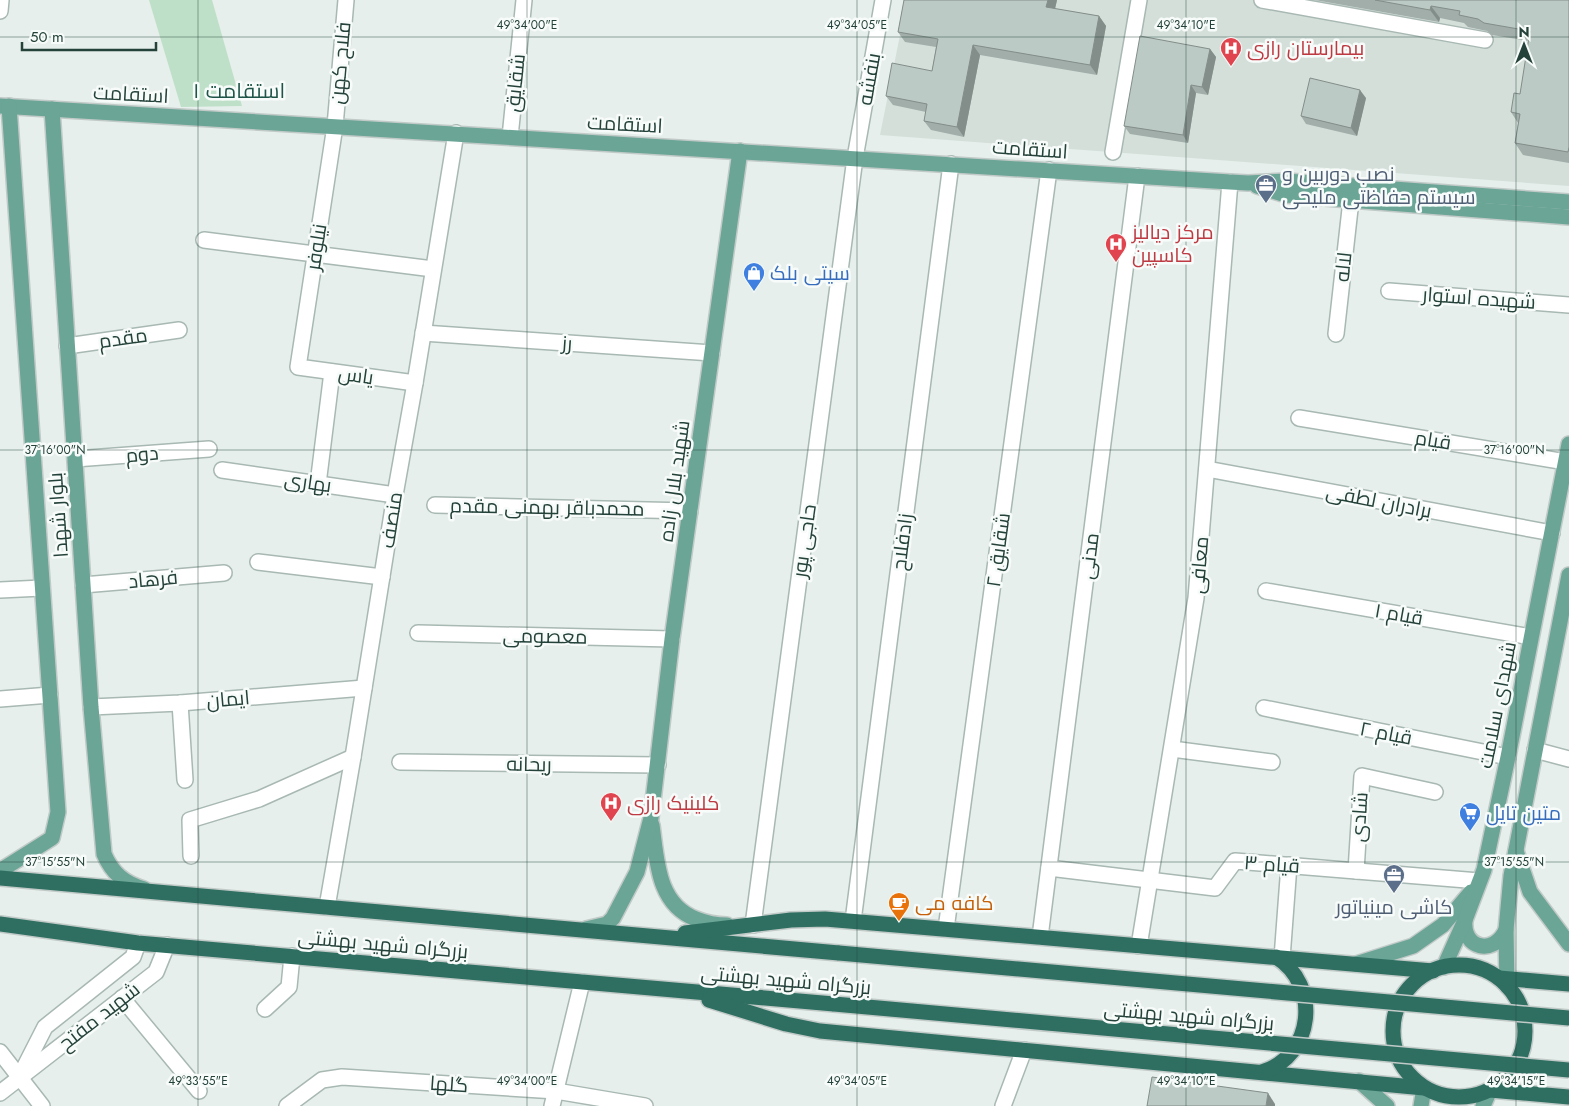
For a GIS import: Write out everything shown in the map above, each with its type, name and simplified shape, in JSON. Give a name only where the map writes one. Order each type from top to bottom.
[{"type":"highway","name":"بزرگراه شهید بهشتی","points":[[0,878],[1569,1018]]},
{"type":"highway","points":[[654,936],[807,919],[853,921],[1356,964],[1438,969],[1455,965],[1472,967],[1484,970],[1503,982],[1517,1000],[1522,1011],[1525,1028],[1524,1045],[1512,1071],[1490,1090],[1474,1096],[1440,1095],[1424,1088],[1410,1076],[1400,1063],[1394,1046],[1392,1029],[1395,1012],[1402,996],[1414,983],[1438,969]]},
{"type":"highway","name":"بزرگراه شهید بهشتی","points":[[0,924],[138,943],[1569,1070]]},
{"type":"highway","points":[[1262,1072],[1275,1067],[1291,1053],[1300,1040],[1306,1020],[1306,1004],[1300,983],[1279,958]]},
{"type":"highway","points":[[1503,982],[1569,984]]},
{"type":"highway","points":[[682,991],[804,1029],[1424,1088]]},
{"type":"highway","points":[[1490,1090],[1569,1097]]},
{"type":"main road","name":"استقامت","points":[[4,106],[1230,182],[1286,181],[1569,202]]},
{"type":"main road","name":"بلوار شهدا","points":[[0,871],[52,838],[58,812],[4,106]]},
{"type":"main road","name":"بلوار شهدا","points":[[52,109],[91,707],[104,854],[113,872],[121,879],[138,888],[153,892]]},
{"type":"main road","name":"شهید بلال زاده","points":[[580,930],[607,924],[613,918],[636,872],[652,818],[672,639],[740,151]]},
{"type":"main road","name":"استقامت","points":[[1248,183],[1286,195],[1569,216]]},
{"type":"main road","name":"شهدای سلامت","points":[[1438,969],[1465,920],[1484,870],[1508,758],[1569,444]]},
{"type":"main road","points":[[1503,982],[1511,876],[1569,574]]},
{"type":"main road","name":"شهید بلال زاده","points":[[652,818],[659,873],[672,902],[690,916],[713,924],[753,925]]},
{"type":"main road","points":[[1516,850],[1530,892],[1569,944]]},
{"type":"main road","points":[[1356,964],[1413,946],[1443,924],[1478,883]]},
{"type":"main road","points":[[1465,920],[1464,928],[1467,936],[1472,943],[1480,946],[1496,943],[1506,930]]},
{"type":"main road","points":[[1359,1081],[1387,1106]]},
{"type":"main road","points":[[1421,1106],[1424,1088]]},
{"type":"main road","points":[[1484,1106],[1490,1090]]},
{"type":"street","points":[[0,12],[1,0]]},
{"type":"street","name":"فلاح کهن","points":[[335,126],[346,0]]},
{"type":"street","name":"شقایق","points":[[510,137],[524,0]]},
{"type":"street","name":"بنفشه","points":[[855,158],[883,0]]},
{"type":"street","points":[[1113,152],[1139,0]]},
{"type":"street","points":[[1262,0],[1485,40]]},
{"type":"street","name":"نیلوفر","points":[[298,367],[335,126]]},
{"type":"street","name":"منصف","points":[[327,907],[353,757],[394,495],[415,383],[456,134]]},
{"type":"street","name":"حاجی پور","points":[[753,925],[855,158]]},
{"type":"street","name":"زادفلاح","points":[[853,921],[951,164]]},
{"type":"street","name":"شقایق ۲","points":[[946,929],[1049,170]]},
{"type":"street","name":"مدنی","points":[[1040,937],[1137,176]]},
{"type":"street","name":"معافی","points":[[1139,946],[1196,598],[1230,182]]},
{"type":"street","name":"لاله","points":[[1336,334],[1351,200]]},
{"type":"street","points":[[204,240],[434,269]]},
{"type":"street","name":"شهیده استوار","points":[[1389,291],[1569,305]]},
{"type":"street","name":"مقدم","points":[[67,346],[179,330]]},
{"type":"street","name":"رز","points":[[423,333],[712,353]]},
{"type":"street","name":"یاس","points":[[298,367],[415,383]]},
{"type":"street","points":[[318,484],[332,372]]},
{"type":"street","name":"قیام","points":[[1299,418],[1566,462]]},
{"type":"street","name":"دوم","points":[[75,459],[209,449]]},
{"type":"street","name":"برادران لطفی","points":[[1207,469],[1552,533]]},
{"type":"street","name":"بهاری","points":[[222,470],[394,495]]},
{"type":"street","name":"محمدباقر بهمنی مقدم","points":[[435,504],[690,511]]},
{"type":"street","points":[[258,562],[382,577]]},
{"type":"street","name":"فرهاد","points":[[83,585],[224,573]]},
{"type":"street","points":[[0,590],[42,588]]},
{"type":"street","name":"قیام ۱","points":[[1266,591],[1531,637]]},
{"type":"street","name":"معصومی","points":[[418,633],[672,639]]},
{"type":"street","name":"ایمان","points":[[91,707],[180,703],[364,688]]},
{"type":"street","points":[[0,699],[50,695]]},
{"type":"street","points":[[180,703],[185,780]]},
{"type":"street","name":"قیام ۲","points":[[1264,708],[1508,758]]},
{"type":"street","points":[[1172,749],[1272,762]]},
{"type":"street","points":[[1535,750],[1569,759]]},
{"type":"street","points":[[192,856],[190,820],[259,799],[353,757]]},
{"type":"street","name":"ریحانه","points":[[400,762],[658,765]]},
{"type":"street","name":"شادی","points":[[1356,871],[1362,776],[1435,792]]},
{"type":"street","name":"قیام ۳","points":[[1049,868],[1215,888],[1235,861],[1478,883]]},
{"type":"street","points":[[1279,958],[1290,866]]},
{"type":"street","name":"شهید مفتح","points":[[20,1078],[45,1027],[133,957],[138,943]]},
{"type":"street","name":"شهید مفتح","points":[[0,1093],[156,972],[167,945]]},
{"type":"street","points":[[265,1009],[289,987],[292,956]]},
{"type":"street","points":[[554,1099],[582,982]]},
{"type":"street","points":[[122,998],[199,1091]]},
{"type":"street","points":[[1003,1106],[1024,1050]]},
{"type":"street","points":[[0,1052],[42,1106]]},
{"type":"street","name":"گلها","points":[[287,1106],[322,1080],[342,1077],[554,1099],[645,1106]]},
{"type":"shaded area","name":"بیمارستان رازی","points":[[907,0],[1569,0],[1569,186],[880,135]]},
{"type":"green space","points":[[149,0],[212,0],[242,106],[181,107]]},
{"type":"building","points":[[904,0],[1048,0],[1046,7],[1099,16],[1090,65],[973,45],[957,127],[924,121],[927,104],[886,96],[892,63],[932,71],[938,39],[898,32]]},
{"type":"building","points":[[1375,0],[1569,0],[1568,152],[1515,143],[1520,114],[1511,112],[1514,93],[1520,94],[1530,31],[1484,23],[1478,19],[1459,15],[1460,11],[1431,6],[1430,10]]},
{"type":"building","points":[[1140,36],[1210,49],[1202,87],[1191,85],[1183,135],[1124,126]]},
{"type":"building","points":[[1310,78],[1360,90],[1351,128],[1301,116]]},
{"type":"building","points":[[1152,1077],[1268,1093],[1266,1106],[1147,1106]]},
{"type":"place","name":"بیمارستان رازی","points":[[1231,67]]},
{"type":"place","name":"نصب دوربین و سیستم حفاظتی ملیحی","points":[[1266,204]]},
{"type":"place","name":"مرکز دیالیز کاسپین","points":[[1116,263]]},
{"type":"place","name":"سیتی بلک","points":[[754,292]]},
{"type":"place","name":"کلینیک رازی","points":[[611,822]]},
{"type":"place","name":"متین تایل","points":[[1470,832]]},
{"type":"place","name":"کاشی مینیاتور","points":[[1394,894]]},
{"type":"place","name":"کافه می","points":[[899,922]]},
{"type":"district","name":"استقامت ۱","points":[[239,91]]}]
